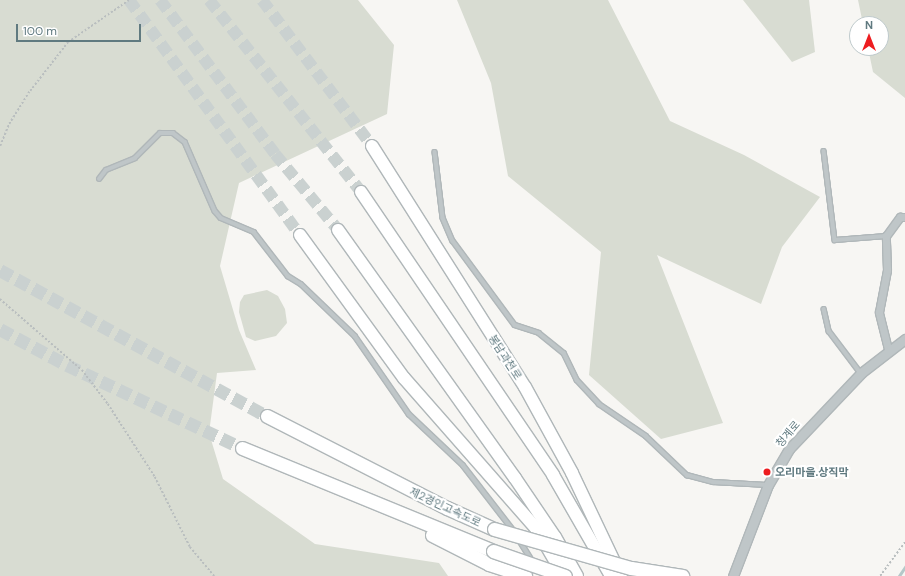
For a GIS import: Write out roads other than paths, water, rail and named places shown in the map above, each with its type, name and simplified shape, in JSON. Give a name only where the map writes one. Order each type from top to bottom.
[{"type":"highway","name":"봉담과천로","points":[[372,146],[525,387],[572,473],[621,576]]},
{"type":"highway","points":[[361,192],[553,475],[611,576]]},
{"type":"highway","points":[[338,230],[528,498],[577,576]]},
{"type":"highway","points":[[300,235],[404,378],[536,528],[564,576]]},
{"type":"highway","name":"제2경인고속도로","points":[[267,416],[447,508],[494,529],[534,545],[633,576]]},
{"type":"highway","name":"제2경인고속도로","points":[[242,448],[354,496],[493,551],[564,576]]},
{"type":"highway","points":[[354,496],[489,564],[526,576]]},
{"type":"highway","points":[[494,529],[631,568],[682,576]]},
{"type":"street","points":[[888,349],[879,312],[888,270],[886,236],[900,217],[905,217]]},
{"type":"street","name":"청계로","points":[[733,576],[768,485],[789,449],[861,373],[888,349],[905,339]]},
{"type":"lane","points":[[99,179],[106,170],[135,158],[160,133],[173,133],[185,142],[215,211],[221,218],[254,232],[288,276],[302,284],[355,336],[409,414],[462,465],[507,519],[541,576]]},
{"type":"lane","points":[[824,151],[835,240],[886,236]]},
{"type":"lane","points":[[435,152],[443,218],[453,241],[515,325],[539,333],[564,353],[577,380],[599,404],[646,436],[687,475],[713,482],[768,485]]},
{"type":"lane","points":[[824,309],[829,331],[861,373]]},
{"type":"waterway","points":[[899,576],[905,567]]},
{"type":"tunnel","points":[[129,0],[300,235]]},
{"type":"tunnel","points":[[160,0],[275,154],[338,230]]},
{"type":"tunnel","points":[[209,0],[361,192]]},
{"type":"tunnel","points":[[262,0],[372,146]]},
{"type":"tunnel","points":[[0,270],[267,416]]},
{"type":"tunnel","points":[[0,329],[67,365],[242,448]]},
{"type":"place","name":"오리마을.상직막","points":[[767,472]]}]
